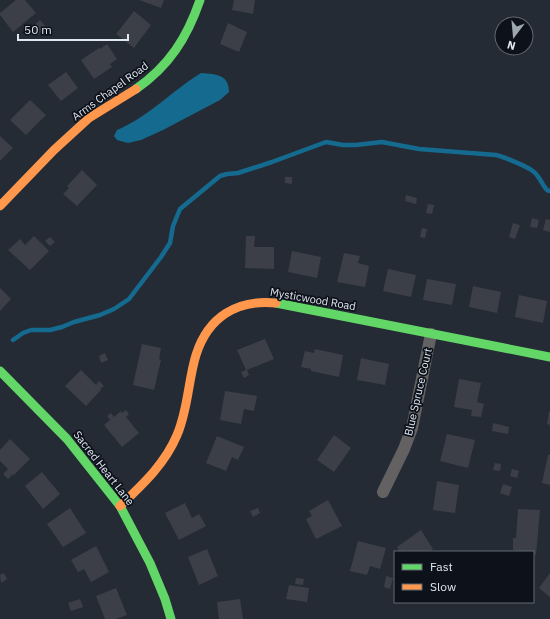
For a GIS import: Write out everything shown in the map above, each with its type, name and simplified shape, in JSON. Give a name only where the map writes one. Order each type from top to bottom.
[{"type":"street","name":"Arms Chapel Road","points":[[0,206],[67,138],[90,117],[140,86],[160,70],[186,38],[200,0]]},
{"type":"street","name":"Mysticwood Road","points":[[120,506],[148,481],[161,465],[178,434],[197,355],[204,338],[224,314],[241,305],[259,302],[275,302],[550,357]]},
{"type":"street","name":"Blue Spruce Court","points":[[382,492],[404,449],[412,428],[431,334]]},
{"type":"street","name":"Sacred Heart Lane","points":[[0,371],[66,439],[120,506],[150,564],[165,599],[170,619]]},
{"type":"water","points":[[201,73],[221,76],[227,82],[229,92],[220,100],[141,140],[128,143],[117,140],[114,136],[117,130],[150,111]]},
{"type":"building","points":[[16,0],[25,0],[36,13],[13,32],[0,13]]},
{"type":"building","points":[[139,0],[164,0],[161,8]]},
{"type":"building","points":[[234,0],[255,0],[253,14],[232,10]]},
{"type":"building","points":[[134,11],[151,25],[134,48],[116,34]]},
{"type":"building","points":[[40,20],[46,27],[38,35],[31,28]]},
{"type":"building","points":[[228,23],[247,32],[239,52],[220,44]]},
{"type":"building","points":[[107,44],[117,59],[110,64],[112,67],[94,79],[81,60]]},
{"type":"building","points":[[66,72],[78,88],[61,101],[48,85]]},
{"type":"building","points":[[30,100],[46,115],[26,135],[10,120]]},
{"type":"building","points":[[0,136],[13,148],[0,161]]},
{"type":"building","points":[[82,170],[97,185],[77,206],[63,194],[69,188],[67,186]]},
{"type":"building","points":[[285,177],[292,177],[292,184],[285,183]]},
{"type":"building","points":[[406,195],[417,198],[416,204],[405,201]]},
{"type":"building","points":[[428,204],[434,205],[432,214],[426,213]]},
{"type":"building","points":[[532,218],[539,220],[537,228],[530,227]]},
{"type":"building","points":[[546,219],[550,220],[550,232],[543,230]]},
{"type":"building","points":[[513,223],[520,225],[515,239],[509,237]]},
{"type":"building","points":[[422,228],[427,229],[425,238],[420,237]]},
{"type":"building","points":[[34,236],[49,251],[30,270],[8,250],[20,239],[25,245]]},
{"type":"building","points":[[246,236],[255,236],[254,247],[274,247],[274,269],[245,268]]},
{"type":"building","points":[[50,237],[55,242],[50,246],[45,241]]},
{"type":"building","points":[[292,251],[321,257],[317,278],[288,272]]},
{"type":"building","points":[[344,253],[360,256],[358,263],[369,266],[365,287],[337,282]]},
{"type":"building","points":[[388,269],[416,275],[411,297],[383,291]]},
{"type":"building","points":[[427,279],[456,284],[452,305],[423,300]]},
{"type":"building","points":[[473,286],[501,292],[497,313],[469,307]]},
{"type":"building","points":[[0,288],[11,299],[0,311]]},
{"type":"building","points":[[519,295],[547,301],[543,323],[515,317]]},
{"type":"building","points":[[265,339],[274,359],[247,370],[249,375],[244,378],[241,372],[246,370],[237,350]]},
{"type":"building","points":[[142,344],[161,348],[159,359],[161,360],[154,390],[133,385]]},
{"type":"building","points":[[315,349],[343,355],[339,377],[311,371],[311,369],[301,367],[305,351],[314,353]]},
{"type":"building","points":[[105,353],[108,360],[101,363],[99,356]]},
{"type":"building","points":[[361,358],[389,364],[385,385],[357,380]]},
{"type":"building","points":[[81,370],[96,385],[99,381],[104,386],[86,406],[65,386]]},
{"type":"building","points":[[459,379],[481,383],[477,402],[484,404],[481,417],[471,416],[472,410],[454,407]]},
{"type":"building","points":[[225,391],[257,396],[254,411],[244,409],[241,424],[220,420]]},
{"type":"building","points":[[126,410],[129,414],[126,417],[139,433],[122,447],[104,425],[110,420],[107,416],[111,413],[114,417],[121,411],[122,413]]},
{"type":"building","points":[[550,412],[550,425],[547,424]]},
{"type":"building","points":[[493,423],[509,427],[508,434],[492,431]]},
{"type":"building","points":[[447,434],[475,440],[468,468],[440,461]]},
{"type":"building","points":[[334,435],[351,448],[334,472],[317,460]]},
{"type":"building","points":[[217,436],[244,447],[238,460],[232,457],[226,471],[206,463]]},
{"type":"building","points":[[10,439],[30,459],[8,479],[3,474],[8,469],[0,461],[0,450]]},
{"type":"building","points":[[548,455],[550,455],[550,485],[542,483]]},
{"type":"building","points":[[495,463],[501,464],[500,471],[493,470]]},
{"type":"building","points":[[512,469],[519,471],[517,478],[510,476]]},
{"type":"building","points":[[42,472],[60,494],[43,509],[25,486]]},
{"type":"building","points":[[437,481],[459,485],[455,513],[433,510]]},
{"type":"building","points":[[503,484],[512,487],[509,496],[500,493]]},
{"type":"building","points":[[328,500],[342,526],[316,539],[306,519],[312,516],[309,511]]},
{"type":"building","points":[[185,503],[192,518],[199,514],[206,526],[179,540],[165,513]]},
{"type":"building","points":[[70,508],[86,533],[63,547],[47,524]]},
{"type":"building","points":[[258,508],[260,513],[253,517],[250,511]]},
{"type":"building","points":[[518,509],[540,510],[536,555],[534,554],[534,551],[513,550],[513,538],[516,538]]},
{"type":"building","points":[[421,530],[433,549],[430,551],[399,551],[397,547]]},
{"type":"building","points":[[358,541],[386,548],[380,569],[370,566],[367,575],[350,571]]},
{"type":"building","points":[[96,546],[109,572],[91,582],[84,569],[78,572],[71,560]]},
{"type":"building","points":[[207,549],[218,576],[199,585],[188,557]]},
{"type":"building","points":[[4,573],[7,579],[1,583],[0,575]]},
{"type":"building","points":[[550,573],[550,597],[539,588]]},
{"type":"building","points":[[386,576],[393,578],[390,589],[384,587]]},
{"type":"building","points":[[296,578],[304,579],[303,585],[295,584]]},
{"type":"building","points":[[289,585],[309,588],[307,602],[286,599]]},
{"type":"building","points":[[116,588],[127,615],[116,619],[105,619],[96,596]]},
{"type":"building","points":[[80,599],[83,607],[71,611],[68,603]]},
{"type":"building","points":[[240,599],[243,619],[219,619],[217,602]]},
{"type":"waterway","points":[[13,340],[23,333],[31,330],[50,330],[100,315],[114,309],[129,299],[170,243],[173,226],[180,209],[220,176],[238,173],[326,142],[343,145],[382,142],[419,149],[496,155],[516,162],[531,170],[538,176],[547,190],[550,191]]},
{"type":"traffic: fast","points":[[136,89],[158,71],[176,50],[189,27],[200,0]]},
{"type":"traffic: fast","points":[[276,303],[550,357]]},
{"type":"traffic: fast","points":[[0,371],[67,439],[120,506],[150,563],[165,599],[171,619]]},
{"type":"traffic: slow","points":[[0,206],[54,150],[89,118],[136,89]]},
{"type":"traffic: slow","points":[[120,506],[152,474],[172,446],[181,425],[196,355],[208,330],[226,313],[237,308],[249,304],[276,303]]}]
